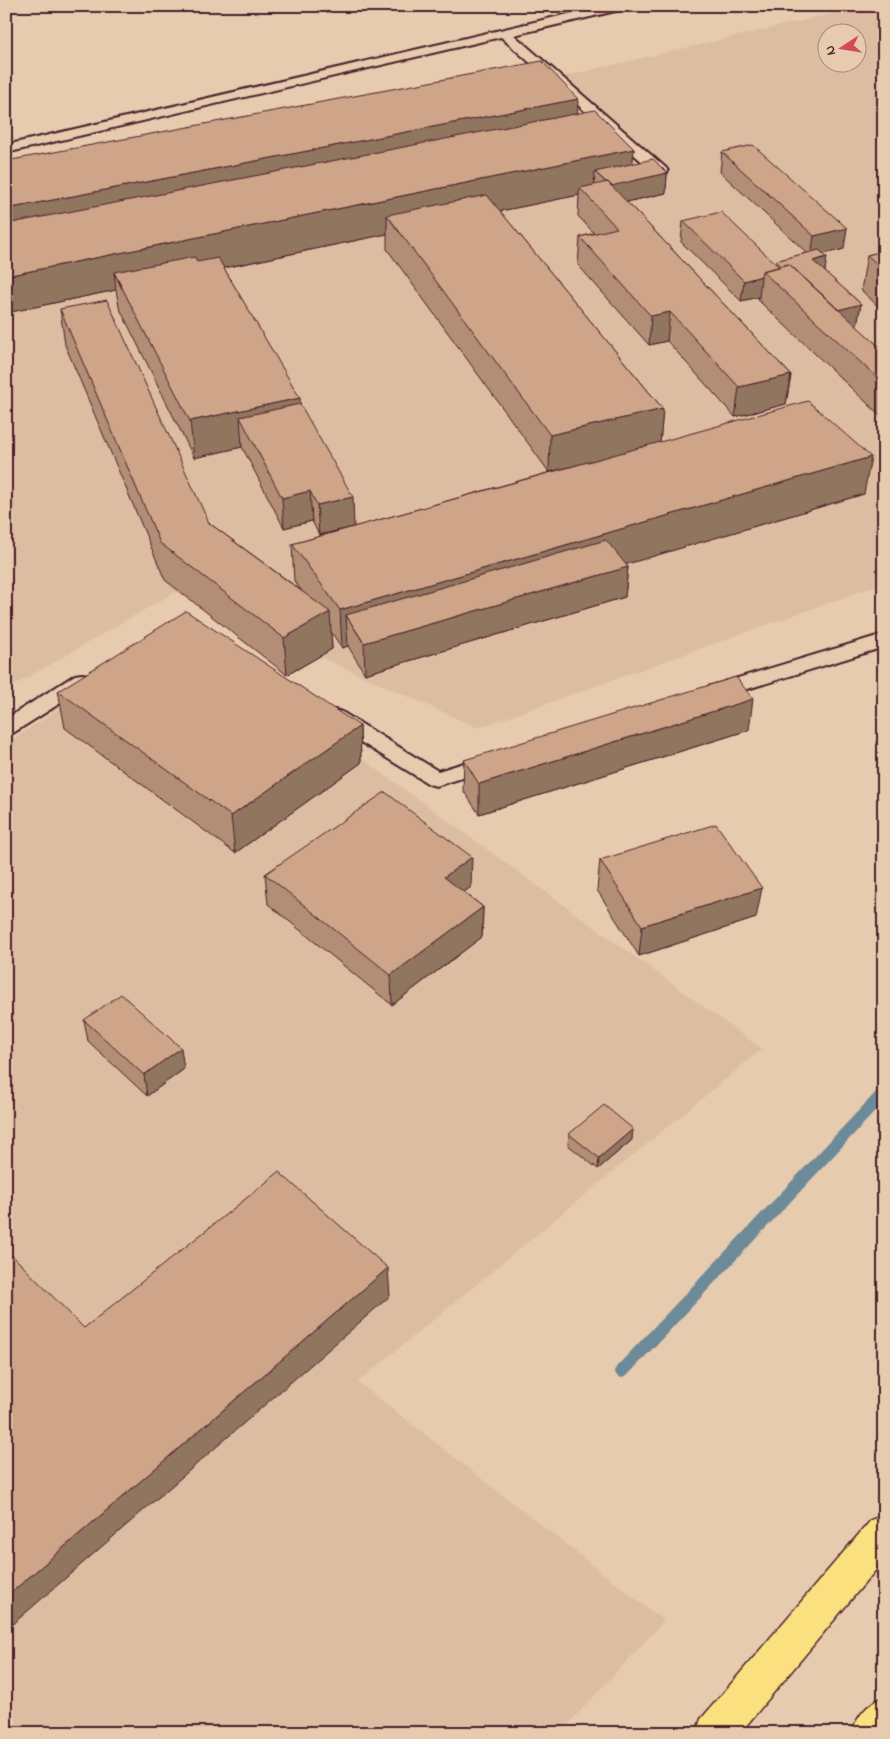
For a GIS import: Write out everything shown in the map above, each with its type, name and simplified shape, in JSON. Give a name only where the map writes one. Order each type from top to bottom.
[{"type":"highway","points":[[715,1733],[884,1532]]},
{"type":"highway","points":[[870,1733],[884,1716]]},
{"type":"lane","points":[[6,149],[620,6]]},
{"type":"lane","points":[[504,33],[661,171]]},
{"type":"lane","points":[[693,699],[884,640]]},
{"type":"lane","points":[[6,728],[96,671]]},
{"type":"lane","points":[[320,707],[436,779],[512,755]]},
{"type":"shaded area","points":[[865,6],[884,6],[884,583],[478,728],[175,592],[6,690],[6,175],[565,76]]},
{"type":"shaded area","points":[[181,627],[762,1049],[358,1382],[664,1621],[560,1733],[6,1733],[6,744]]},
{"type":"building","points":[[542,61],[578,99],[6,209],[6,161]]},
{"type":"building","points":[[595,110],[634,149],[6,276],[6,224]]},
{"type":"building","points":[[753,145],[847,228],[814,236],[722,152]]},
{"type":"building","points":[[653,159],[667,173],[611,186],[595,172]]},
{"type":"building","points":[[608,182],[791,375],[739,387],[670,312],[651,316],[580,237],[617,228],[580,188]]},
{"type":"building","points":[[487,195],[663,409],[550,435],[387,215]]},
{"type":"building","points":[[721,212],[779,267],[762,271],[761,276],[744,281],[683,221]]},
{"type":"building","points":[[819,250],[827,257],[813,261],[861,304],[838,310],[789,264],[781,266],[775,261]]},
{"type":"building","points":[[884,251],[884,270],[867,255]]},
{"type":"building","points":[[195,257],[197,262],[218,258],[300,398],[190,421],[114,272]]},
{"type":"building","points":[[789,264],[884,351],[884,384],[762,271]]},
{"type":"building","points":[[107,300],[209,523],[330,612],[284,638],[160,543],[60,309]]},
{"type":"building","points":[[808,401],[871,457],[340,610],[292,544]]},
{"type":"building","points":[[300,404],[353,497],[317,505],[310,491],[282,498],[240,417]]},
{"type":"building","points":[[606,540],[628,567],[364,643],[346,615]]},
{"type":"building","points":[[186,611],[360,726],[231,816],[58,691]]},
{"type":"building","points":[[736,677],[753,699],[479,784],[464,760]]},
{"type":"building","points":[[385,792],[472,857],[444,877],[483,907],[391,975],[265,874]]},
{"type":"building","points":[[716,824],[762,888],[642,926],[600,860]]},
{"type":"building","points":[[121,994],[181,1048],[144,1075],[84,1020]]},
{"type":"building","points":[[604,1105],[633,1129],[599,1158],[569,1134]]},
{"type":"building","points":[[279,1172],[388,1268],[6,1597],[6,1249],[84,1328]]},
{"type":"waterway","points":[[622,1371],[884,1093]]}]
